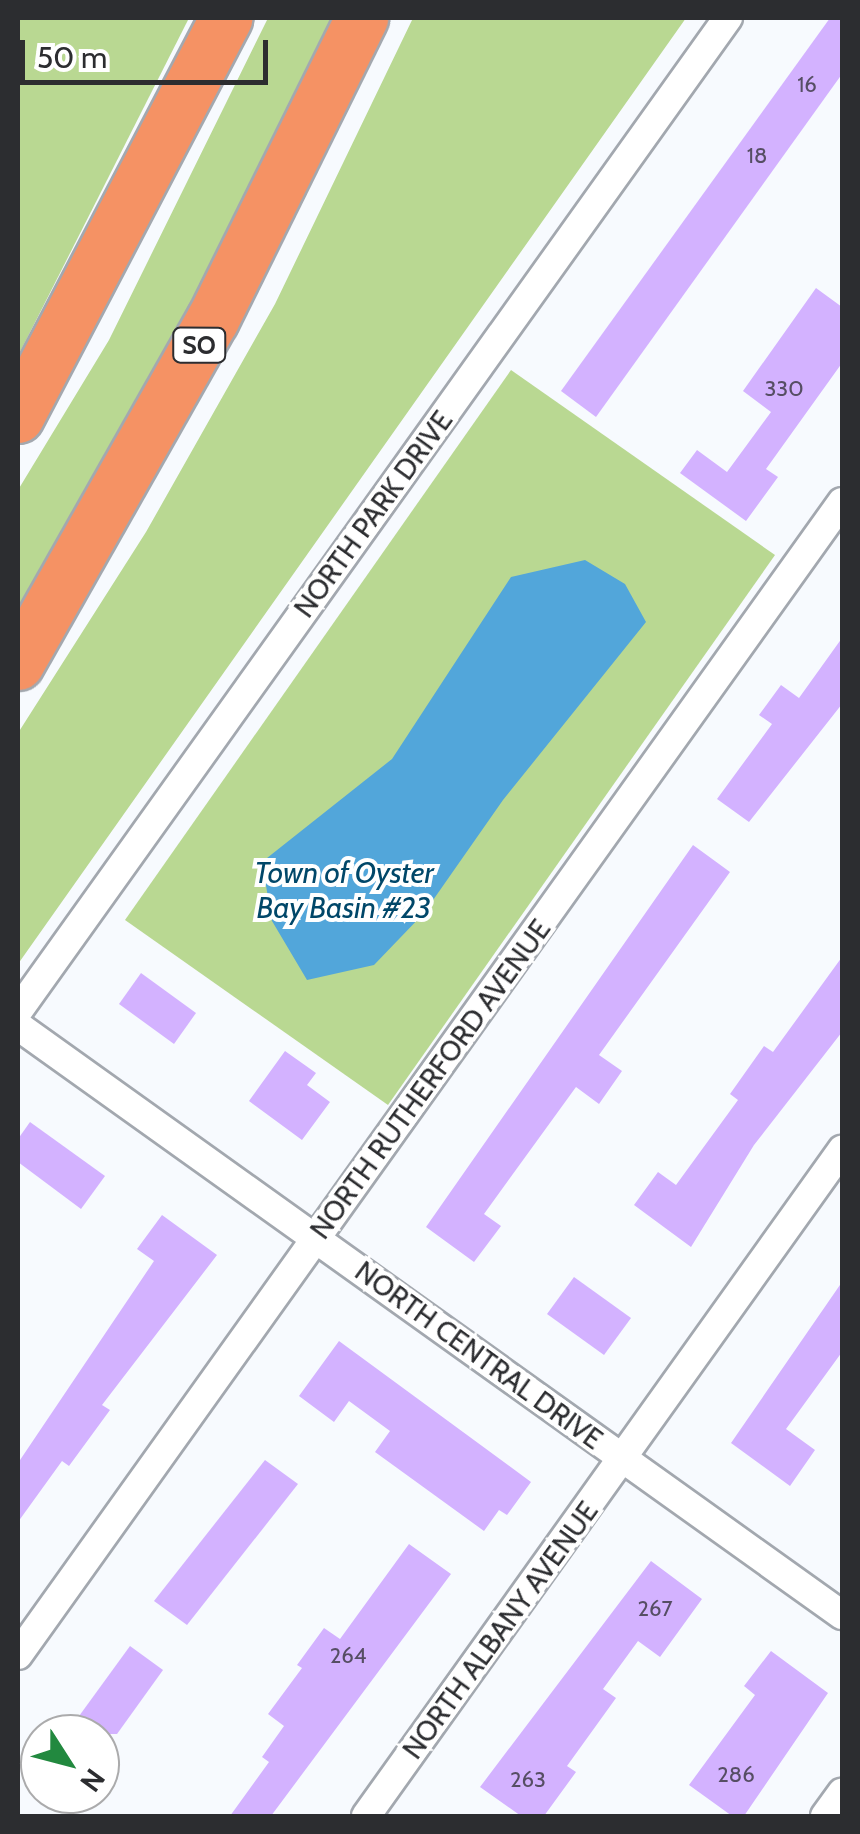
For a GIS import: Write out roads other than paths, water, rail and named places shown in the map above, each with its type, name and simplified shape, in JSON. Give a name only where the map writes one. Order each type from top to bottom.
[{"type":"highway","points":[[18,417],[227,18]]},
{"type":"highway","name":"SO","points":[[18,664],[212,320],[362,18]]},
{"type":"street","name":"NORTH PARK DRIVE","points":[[18,1010],[728,18]]},
{"type":"street","name":"NORTH RUTHERFORD AVENUE","points":[[18,1656],[842,502]]},
{"type":"street","name":"NORTH CENTRAL DRIVE","points":[[18,1026],[842,1615]]},
{"type":"street","name":"NORTH ALBANY AVENUE","points":[[366,1816],[842,1150]]},
{"type":"street","points":[[825,1816],[842,1792]]},
{"type":"water","name":"Town of Oyster Bay Basin #23","points":[[585,560],[625,584],[646,622],[503,800],[424,913],[374,965],[307,980],[272,921],[262,862],[392,759],[511,577]]}]
